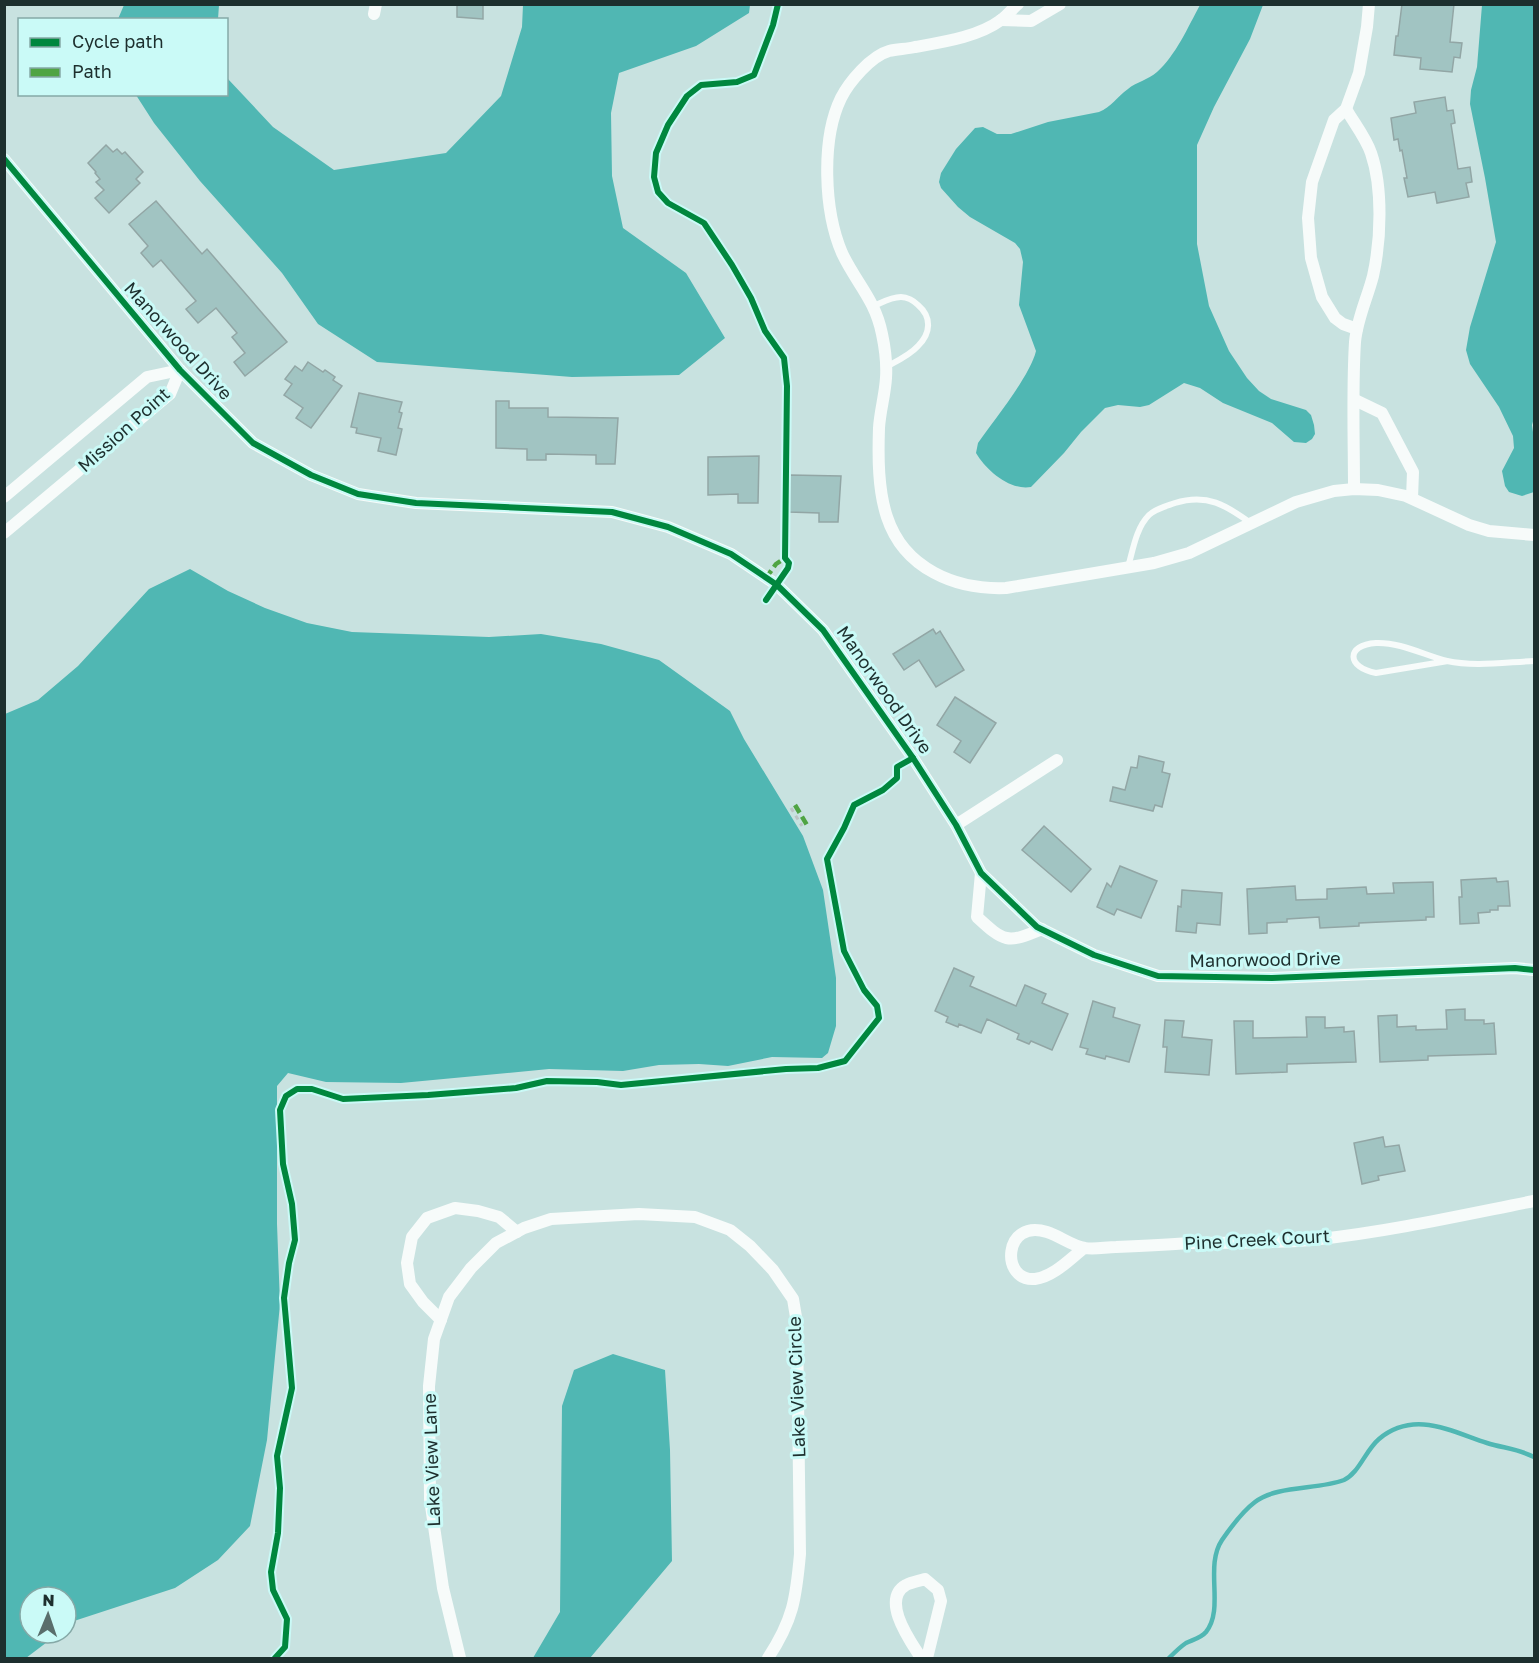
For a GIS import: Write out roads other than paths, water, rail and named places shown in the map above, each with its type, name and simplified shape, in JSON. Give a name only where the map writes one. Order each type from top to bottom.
[{"type":"street","points":[[1018,4],[1001,20],[977,32],[916,47],[887,51],[860,72],[848,86],[834,116],[829,139],[830,203],[834,228],[842,252],[874,306],[882,332],[886,367],[879,427],[882,498],[887,519],[906,550],[933,573],[949,580],[984,589],[1006,588],[1154,563],[1188,554],[1312,496],[1354,489],[1378,490],[1412,498],[1469,525],[1489,531],[1534,535]]},
{"type":"street","points":[[1001,20],[1031,21],[1060,4]]},
{"type":"street","points":[[1357,329],[1335,318],[1322,297],[1311,258],[1308,218],[1312,182],[1334,120],[1346,109],[1359,73],[1369,4]]},
{"type":"street","points":[[1346,109],[1371,152],[1377,181],[1378,202],[1377,243],[1372,277],[1359,316],[1355,341],[1354,489]]},
{"type":"street","name":"Manorwood Drive","points":[[4,159],[180,370],[253,442],[311,475],[358,494],[416,503],[612,512],[668,527],[731,554],[777,585],[823,630],[913,758],[956,825],[981,873],[1037,927],[1094,955],[1158,976],[1272,978],[1515,968],[1534,970]]},
{"type":"street","name":"Mission Point","points":[[4,497],[147,376],[180,370]]},
{"type":"street","name":"Mission Point","points":[[4,533],[170,394],[180,370]]},
{"type":"street","points":[[1355,400],[1382,413],[1413,472],[1412,498]]},
{"type":"street","points":[[956,825],[1057,760]]},
{"type":"street","points":[[981,873],[977,916],[998,936],[1019,939],[1042,929]]},
{"type":"street","name":"Pine Creek Court","points":[[1084,1248],[1060,1267],[1040,1278],[1029,1279],[1023,1276],[1018,1273],[1011,1261],[1011,1247],[1021,1234],[1032,1229],[1047,1232],[1084,1248],[1322,1239],[1534,1201]]},
{"type":"street","points":[[441,1320],[423,1302],[411,1284],[407,1263],[411,1237],[427,1218],[455,1208],[478,1211],[499,1217],[518,1232]]},
{"type":"street","name":"Lake View Circle","points":[[471,1268],[496,1243],[551,1219],[639,1214],[695,1217],[730,1230],[750,1246],[773,1270],[793,1299],[797,1323],[800,1554],[797,1591],[790,1619],[768,1659]]},
{"type":"street","name":"Lake View Lane","points":[[460,1659],[443,1588],[430,1499],[429,1386],[434,1339],[449,1297],[471,1268]]},
{"type":"street","points":[[921,1659],[896,1614],[897,1596],[905,1585],[925,1579],[938,1590],[941,1601],[927,1659]]},
{"type":"lane","points":[[874,306],[890,298],[903,297],[916,303],[929,321],[928,331],[918,346],[886,367]]},
{"type":"lane","points":[[1128,567],[1138,532],[1150,514],[1166,506],[1196,498],[1213,501],[1233,510],[1252,524]]},
{"type":"lane","points":[[1448,661],[1376,673],[1364,671],[1357,666],[1353,654],[1356,649],[1365,645],[1378,643],[1414,650],[1448,661],[1467,663],[1534,661]]},
{"type":"water","points":[[124,4],[219,5],[218,18],[118,18]]},
{"type":"water","points":[[523,5],[750,5],[749,13],[696,46],[619,73],[611,113],[612,176],[623,228],[686,273],[725,338],[679,375],[572,377],[377,362],[318,324],[282,273],[200,181],[154,123],[137,96],[228,96],[228,79],[273,127],[334,170],[446,153],[501,96],[522,27]]},
{"type":"water","points":[[1200,5],[1263,5],[1250,39],[1197,145],[1197,244],[1209,306],[1229,351],[1247,378],[1259,391],[1271,399],[1306,410],[1311,415],[1315,434],[1306,443],[1294,442],[1272,423],[1223,403],[1200,388],[1184,383],[1149,405],[1140,407],[1118,405],[1105,408],[1031,487],[1015,486],[999,478],[976,453],[978,443],[1027,373],[1036,351],[1019,305],[1023,262],[1020,249],[1015,243],[970,217],[958,207],[941,188],[939,182],[941,173],[956,149],[975,128],[983,127],[997,134],[1011,134],[1048,122],[1099,112],[1111,105],[1124,92],[1153,75],[1164,65]]},
{"type":"water","points":[[1482,5],[1534,5],[1534,418],[1532,425],[1534,492],[1522,496],[1509,492],[1505,486],[1502,471],[1514,448],[1513,436],[1499,407],[1470,364],[1466,350],[1470,327],[1496,242],[1470,104],[1477,67]]},
{"type":"water","points":[[190,569],[228,591],[265,608],[307,623],[352,632],[489,637],[541,634],[601,644],[659,660],[730,711],[744,739],[803,836],[823,890],[836,978],[836,1026],[828,1053],[822,1058],[772,1057],[728,1066],[659,1065],[623,1071],[549,1069],[401,1083],[326,1082],[288,1073],[277,1086],[277,1224],[280,1304],[267,1440],[250,1526],[218,1560],[175,1588],[78,1620],[78,1585],[18,1585],[18,1645],[43,1645],[26,1658],[5,1658],[5,714],[38,700],[78,666],[149,589]]},
{"type":"water","points":[[613,1354],[665,1370],[670,1450],[672,1561],[590,1658],[533,1658],[560,1612],[562,1406],[574,1370]]},
{"type":"waterway","points":[[1169,1658],[1186,1643],[1206,1632],[1214,1611],[1217,1551],[1233,1525],[1255,1502],[1264,1497],[1286,1490],[1344,1480],[1354,1472],[1379,1439],[1392,1430],[1405,1426],[1419,1424],[1446,1429],[1534,1457]]}]
